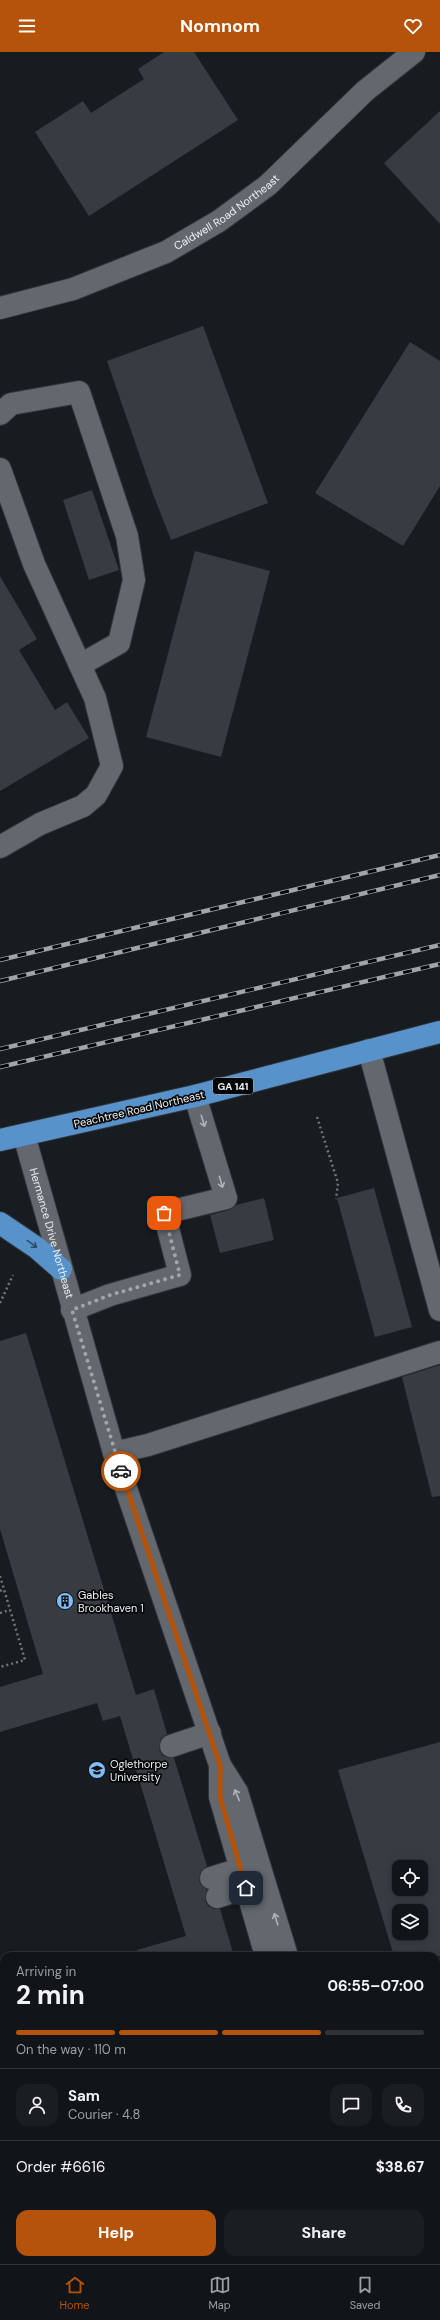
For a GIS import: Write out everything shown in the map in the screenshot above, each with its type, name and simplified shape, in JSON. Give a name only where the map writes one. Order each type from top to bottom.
[{"type":"highway","name":"Peachtree Road Northeast","points":[[0,1140],[195,1096],[440,1032]]},
{"type":"highway","points":[[0,1223],[37,1248],[61,1269]]},
{"type":"street","name":"Caldwell Road Northeast","points":[[0,308],[73,289],[166,252],[220,221],[268,185],[365,91],[414,52]]},
{"type":"street","points":[[0,414],[12,404],[79,392],[127,536],[134,580],[119,643],[80,665]]},
{"type":"street","points":[[0,469],[34,564],[95,698],[112,766],[96,795],[83,806],[40,824],[0,847]]},
{"type":"street","points":[[369,1050],[440,1310]]},
{"type":"street","points":[[72,1310],[110,1295],[180,1275],[164,1213],[226,1198],[195,1096]]},
{"type":"street","name":"Hermance Drive Northeast","points":[[24,1135],[72,1310],[114,1453],[220,1765],[237,1792],[286,1952]]},
{"type":"street","points":[[114,1453],[148,1445],[440,1352]]},
{"type":"street","points":[[171,1746],[210,1733]]},
{"type":"street","name":"Hermance Drive Northeast","points":[[220,1765],[220,1797],[265,1952]]},
{"type":"street","points":[[214,1888],[243,1879]]},
{"type":"path","points":[[317,1117],[338,1183],[336,1199]]},
{"type":"path","points":[[0,1303],[13,1275]]},
{"type":"path","points":[[0,1576],[25,1660],[0,1667]]},
{"type":"path","points":[[0,1591],[4,1589]]},
{"type":"path","points":[[0,1613],[10,1610]]},
{"type":"building","points":[[164,52],[194,52],[238,120],[89,216],[35,132],[83,101],[91,113],[144,79],[138,69]]},
{"type":"building","points":[[440,111],[440,224],[384,163]]},
{"type":"building","points":[[203,326],[268,503],[171,540],[153,494],[107,361]]},
{"type":"building","points":[[410,342],[440,361],[440,486],[403,546],[315,493]]},
{"type":"building","points":[[92,490],[119,570],[89,580],[63,500]]},
{"type":"building","points":[[195,551],[270,571],[221,757],[146,737]]},
{"type":"building","points":[[0,576],[37,639],[19,650],[55,710],[67,702],[89,738],[0,791]]},
{"type":"building","points":[[374,1188],[412,1327],[375,1337],[337,1198]]},
{"type":"building","points":[[264,1198],[274,1240],[220,1253],[210,1215],[229,1210],[236,1205]]},
{"type":"building","name":"Gables Brookhaven 1","points":[[26,1333],[136,1695],[154,1689],[167,1734],[161,1738],[159,1750],[163,1756],[174,1758],[207,1866],[202,1870],[199,1881],[207,1890],[205,1900],[208,1906],[214,1909],[220,1909],[233,1952],[137,1952],[137,1950],[186,1936],[120,1716],[103,1721],[97,1703],[0,1732],[0,1687],[43,1674],[0,1529],[0,1341]]},
{"type":"building","points":[[440,1365],[440,1496],[432,1497],[402,1377]]},
{"type":"building","points":[[440,1742],[440,1952],[393,1952],[338,1770]]},
{"type":"railway","points":[[0,960],[440,855]]},
{"type":"railway","points":[[0,981],[440,875]]},
{"type":"railway","points":[[0,1049],[440,945]]},
{"type":"railway","points":[[0,1067],[440,964]]},
{"type":"way so far","points":[[121,1471],[114,1453],[72,1310],[110,1295],[180,1275],[164,1213]]},
{"type":"place","name":"Gables Brookhaven 1","points":[[65,1601]]},
{"type":"place","name":"Oglethorpe University","points":[[97,1770]]},
{"type":"route","points":[[121,1471],[220,1765],[220,1797],[246,1888]]}]
